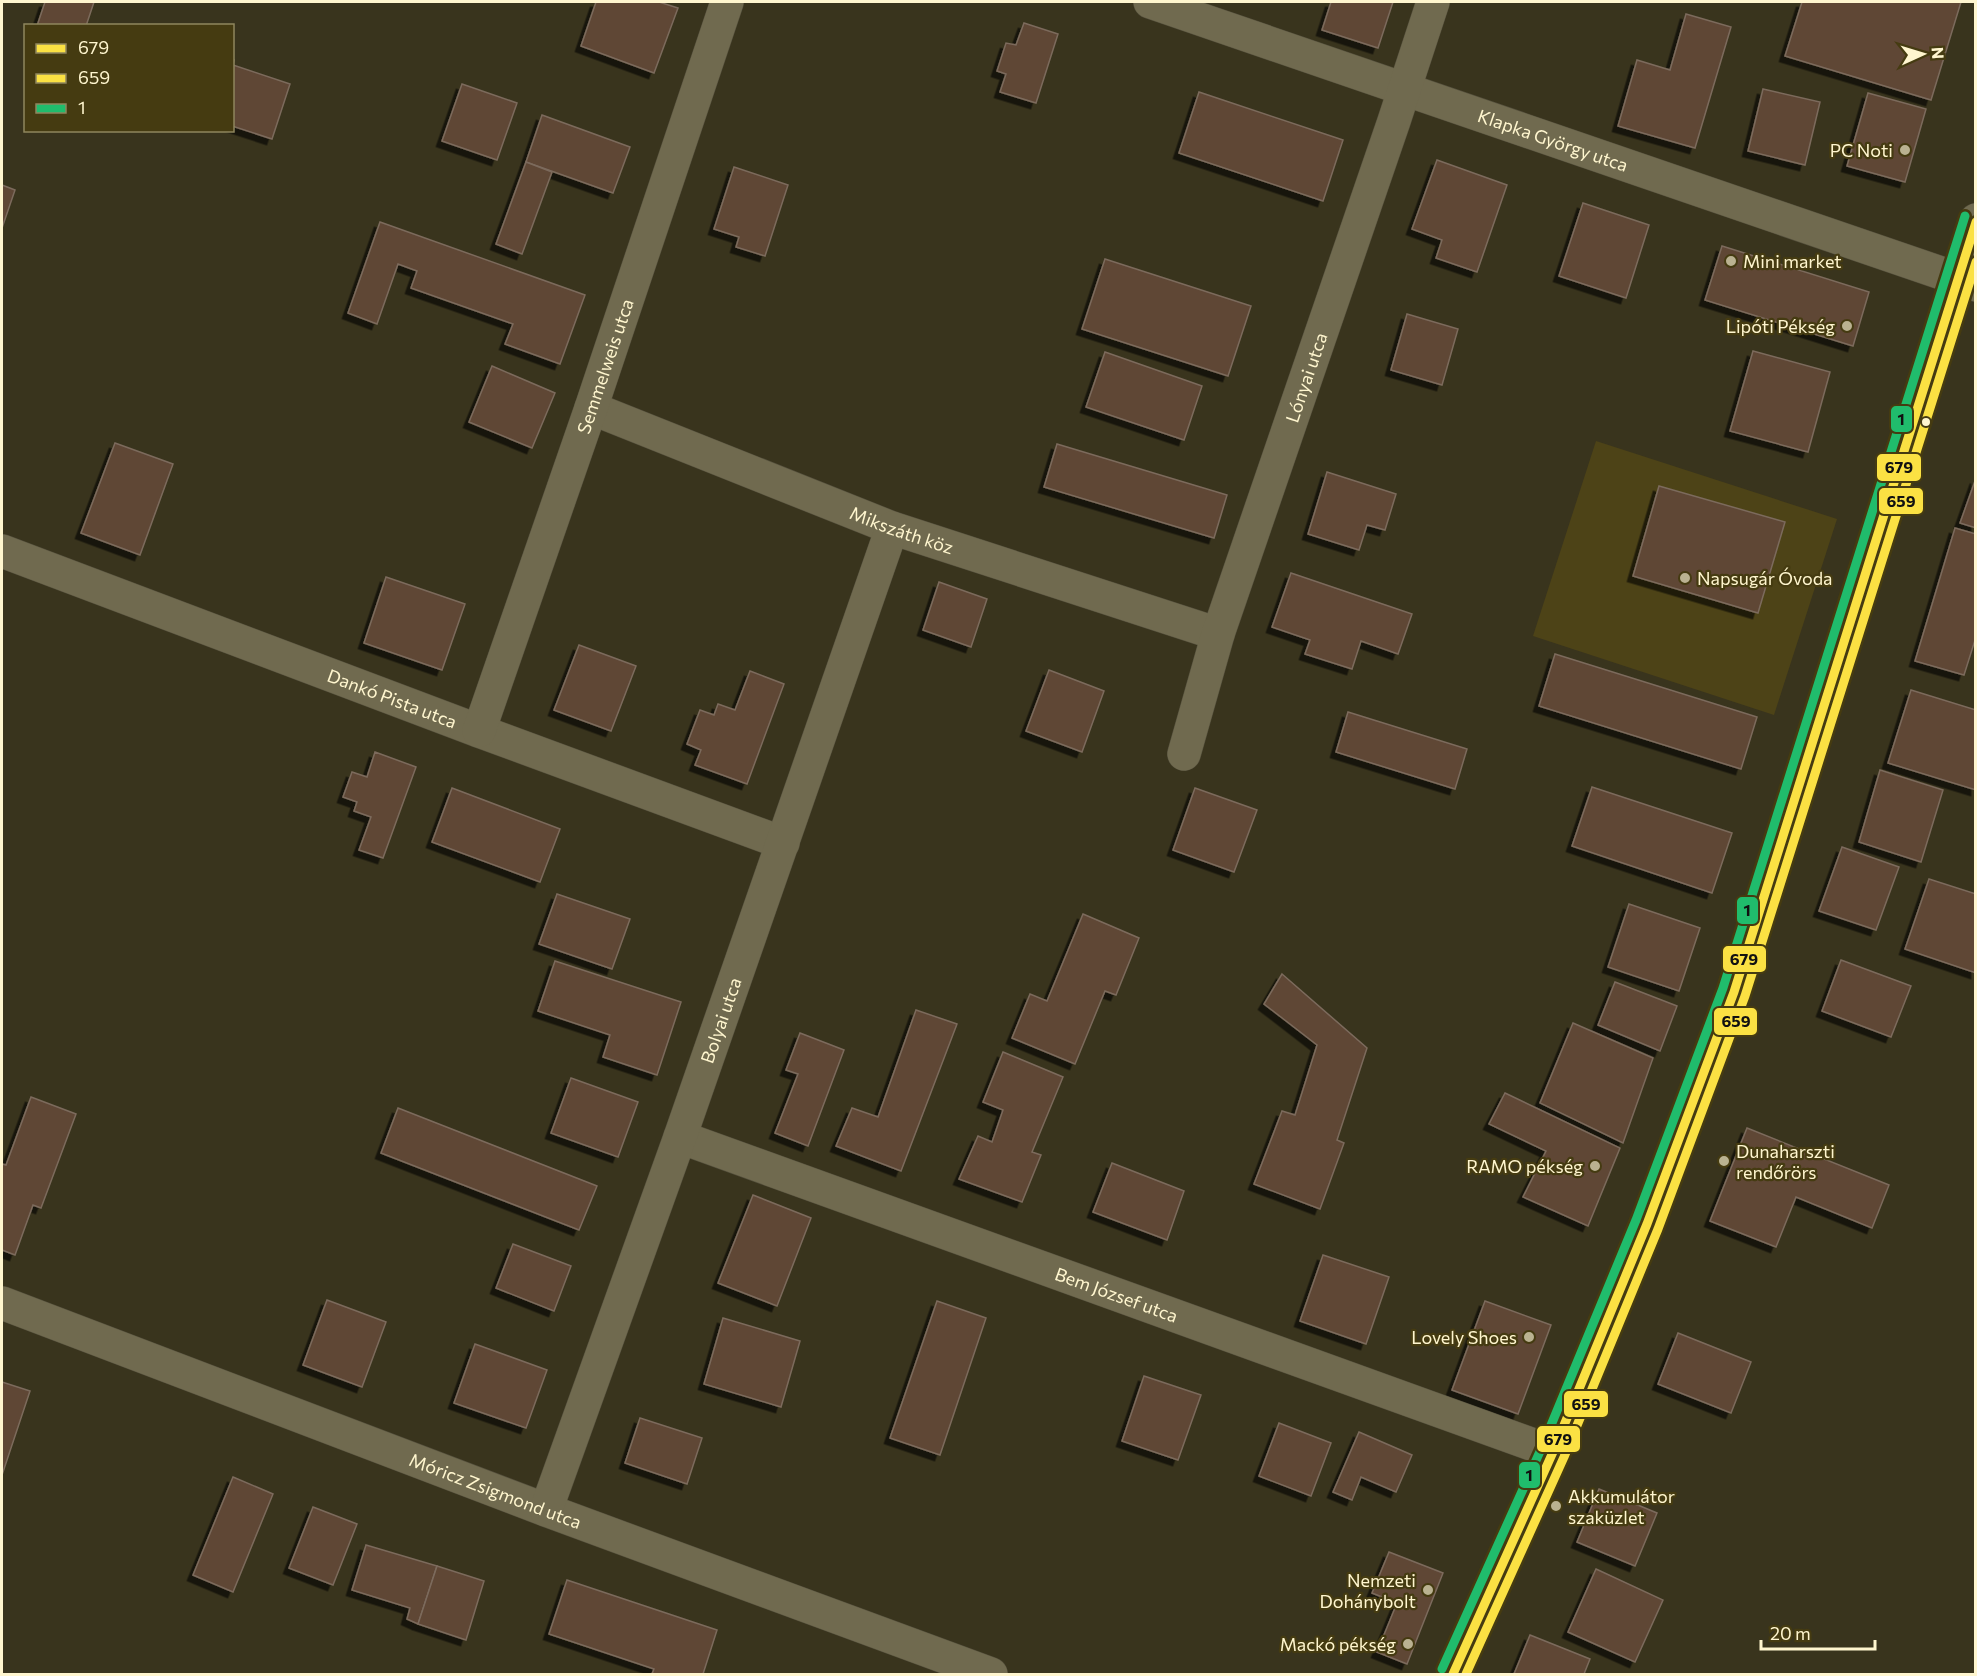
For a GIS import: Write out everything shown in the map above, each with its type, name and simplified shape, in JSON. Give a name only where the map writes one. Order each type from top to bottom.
[{"type":"street","name":"Semmelweis utca","points":[[479,731],[591,408],[727,2]]},
{"type":"street","name":"Klapka György utca","points":[[1150,2],[1966,282]]},
{"type":"street","name":"Lónyai utca","points":[[1184,754],[1218,634],[1433,2]]},
{"type":"street","points":[[1454,1674],[1553,1452],[1647,1224],[1734,992],[1966,282],[1976,220]]},
{"type":"street","name":"Mikszáth köz","points":[[591,408],[892,528],[1218,634]]},
{"type":"street","name":"Bolyai utca","points":[[546,1510],[680,1137],[892,528]]},
{"type":"street","name":"Dankó Pista utca","points":[[2,551],[783,843]]},
{"type":"street","name":"Bem József utca","points":[[680,1137],[1553,1452]]},
{"type":"street","name":"Móricz Zsigmond utca","points":[[2,1303],[546,1510],[991,1674]]},
{"type":"shaded area","name":"Napsugár Óvoda","points":[[1596,441],[1837,519],[1774,715],[1533,636]]},
{"type":"building","points":[[45,2],[94,2],[87,24],[38,24]]},
{"type":"building","points":[[596,2],[659,2],[678,8],[654,73],[581,46]]},
{"type":"building","points":[[1331,2],[1393,2],[1378,48],[1322,30]]},
{"type":"building","points":[[1802,2],[1961,2],[1931,100],[1785,56]]},
{"type":"building","points":[[1686,14],[1731,27],[1695,148],[1618,126],[1637,60],[1670,70]]},
{"type":"building","points":[[1024,23],[1058,34],[1036,103],[1000,92],[1006,74],[997,71],[1006,43],[1016,45]]},
{"type":"building","points":[[234,65],[290,84],[272,139],[234,127]]},
{"type":"building","points":[[462,84],[517,103],[497,160],[442,141]]},
{"type":"building","points":[[1763,89],[1820,102],[1805,165],[1748,151]]},
{"type":"building","points":[[1199,92],[1343,140],[1323,201],[1179,153]]},
{"type":"building","points":[[1868,93],[1926,109],[1905,182],[1847,166]]},
{"type":"building","points":[[542,115],[630,147],[613,193],[526,162]]},
{"type":"building","points":[[1437,160],[1507,185],[1477,272],[1436,258],[1442,240],[1412,229]]},
{"type":"building","points":[[526,162],[552,172],[522,254],[496,244]]},
{"type":"building","points":[[734,167],[788,185],[765,256],[736,247],[739,237],[714,229]]},
{"type":"building","points":[[2,185],[15,190],[2,228]]},
{"type":"building","points":[[1583,203],[1649,225],[1626,298],[1559,276]]},
{"type":"building","points":[[380,222],[585,295],[560,364],[505,344],[513,324],[411,288],[417,271],[398,264],[377,324],[348,313]]},
{"type":"building","points":[[1722,246],[1869,292],[1853,346],[1705,300]]},
{"type":"building","points":[[1105,259],[1251,306],[1228,376],[1082,329]]},
{"type":"building","points":[[1407,314],[1458,329],[1442,385],[1391,370]]},
{"type":"building","points":[[1753,351],[1830,372],[1808,452],[1730,431]]},
{"type":"building","points":[[1105,352],[1202,386],[1184,440],[1086,407]]},
{"type":"building","points":[[492,366],[555,393],[532,448],[469,422]]},
{"type":"building","points":[[115,443],[173,464],[140,555],[81,533]]},
{"type":"building","points":[[1057,444],[1227,495],[1214,538],[1044,487]]},
{"type":"building","points":[[1327,472],[1396,494],[1385,530],[1367,525],[1359,550],[1308,534]]},
{"type":"building","points":[[1976,478],[1976,528],[1960,523]]},
{"type":"building","points":[[1659,486],[1785,522],[1758,613],[1633,576]]},
{"type":"building","points":[[1955,528],[1976,534],[1976,637],[1964,675],[1915,661]]},
{"type":"building","points":[[1291,573],[1412,614],[1398,654],[1361,641],[1352,669],[1305,654],[1310,640],[1272,627]]},
{"type":"building","points":[[386,577],[465,604],[442,670],[364,643]]},
{"type":"building","points":[[939,582],[987,599],[971,647],[923,630]]},
{"type":"building","points":[[579,645],[636,666],[611,731],[554,710]]},
{"type":"building","points":[[1555,654],[1757,717],[1741,769],[1539,706]]},
{"type":"building","points":[[1049,670],[1104,691],[1082,752],[1026,731]]},
{"type":"building","points":[[750,671],[784,684],[747,784],[695,765],[701,750],[687,744],[700,710],[714,715],[718,704],[735,710]]},
{"type":"building","points":[[1911,690],[1976,710],[1976,790],[1888,763]]},
{"type":"building","points":[[1348,712],[1467,749],[1455,789],[1336,752]]},
{"type":"building","points":[[375,752],[416,767],[383,858],[359,850],[371,817],[354,811],[357,802],[343,797],[352,772],[367,777]]},
{"type":"building","points":[[1880,770],[1943,790],[1921,862],[1859,842]]},
{"type":"building","points":[[1592,787],[1732,833],[1712,893],[1572,846]]},
{"type":"building","points":[[452,788],[560,829],[540,882],[432,842]]},
{"type":"building","points":[[1195,788],[1257,810],[1234,872],[1173,850]]},
{"type":"building","points":[[1842,847],[1899,867],[1876,930],[1819,911]]},
{"type":"building","points":[[1929,879],[1976,894],[1976,973],[1905,949]]},
{"type":"building","points":[[557,894],[630,919],[612,969],[539,944]]},
{"type":"building","points":[[1629,904],[1700,928],[1679,991],[1608,967]]},
{"type":"building","points":[[1083,914],[1139,938],[1116,995],[1105,991],[1075,1064],[1012,1038],[1030,994],[1047,1001]]},
{"type":"building","points":[[1841,960],[1911,986],[1891,1037],[1822,1011]]},
{"type":"building","points":[[555,961],[681,1002],[657,1075],[603,1057],[610,1035],[538,1011]]},
{"type":"building","points":[[1282,974],[1367,1048],[1337,1140],[1344,1143],[1320,1209],[1254,1184],[1282,1111],[1295,1115],[1317,1045],[1264,1004]]},
{"type":"building","points":[[1615,982],[1677,1006],[1660,1051],[1598,1025]]},
{"type":"building","points":[[916,1010],[957,1024],[901,1171],[836,1146],[852,1108],[878,1117]]},
{"type":"building","points":[[1573,1023],[1653,1058],[1623,1143],[1540,1103]]},
{"type":"building","points":[[800,1033],[844,1050],[808,1146],[775,1133],[798,1074],[786,1070]]},
{"type":"building","points":[[1003,1052],[1063,1077],[1032,1152],[1041,1155],[1022,1202],[959,1179],[978,1136],[992,1142],[1003,1110],[983,1102]]},
{"type":"building","points":[[571,1078],[638,1102],[618,1157],[551,1133]]},
{"type":"building","points":[[1505,1093],[1620,1148],[1588,1226],[1523,1197],[1546,1151],[1489,1124]]},
{"type":"building","points":[[31,1097],[76,1114],[41,1208],[33,1205],[15,1255],[2,1250],[2,1164],[6,1165]]},
{"type":"building","points":[[398,1108],[597,1186],[579,1230],[381,1153]]},
{"type":"building","points":[[1747,1128],[1889,1185],[1872,1228],[1796,1197],[1776,1247],[1710,1221]]},
{"type":"building","points":[[1112,1163],[1184,1191],[1167,1240],[1093,1212]]},
{"type":"building","points":[[753,1195],[811,1218],[777,1306],[718,1283]]},
{"type":"building","points":[[513,1244],[571,1266],[554,1311],[496,1288]]},
{"type":"building","points":[[1323,1255],[1389,1277],[1366,1344],[1300,1321]]},
{"type":"building","points":[[327,1300],[386,1322],[362,1387],[303,1365]]},
{"type":"building","points":[[937,1301],[986,1318],[940,1455],[890,1438]]},
{"type":"building","points":[[1485,1301],[1551,1325],[1518,1414],[1452,1390]]},
{"type":"building","points":[[723,1318],[800,1341],[781,1407],[704,1384]]},
{"type":"building","points":[[1678,1333],[1751,1362],[1731,1413],[1658,1384]]},
{"type":"building","points":[[475,1344],[547,1370],[526,1428],[454,1403]]},
{"type":"building","points":[[1144,1376],[1201,1395],[1178,1460],[1122,1441]]},
{"type":"building","points":[[2,1382],[30,1391],[2,1475]]},
{"type":"building","points":[[640,1418],[702,1438],[687,1484],[625,1463]]},
{"type":"building","points":[[1279,1423],[1331,1443],[1311,1496],[1259,1476]]},
{"type":"building","points":[[1359,1432],[1412,1455],[1396,1492],[1361,1477],[1352,1500],[1333,1492]]},
{"type":"building","points":[[233,1477],[273,1494],[233,1592],[193,1575]]},
{"type":"building","points":[[1599,1489],[1657,1513],[1635,1566],[1577,1542]]},
{"type":"building","points":[[313,1507],[357,1524],[333,1585],[289,1568]]},
{"type":"building","points":[[366,1545],[437,1566],[418,1624],[407,1619],[410,1608],[352,1590]]},
{"type":"building","points":[[1389,1552],[1443,1573],[1407,1664],[1377,1652],[1397,1603],[1372,1593]]},
{"type":"building","points":[[437,1566],[484,1581],[466,1640],[418,1624]]},
{"type":"building","points":[[1596,1569],[1663,1600],[1635,1662],[1568,1632]]},
{"type":"building","points":[[567,1580],[717,1630],[703,1674],[652,1674],[654,1669],[549,1634]]},
{"type":"building","points":[[1530,1635],[1590,1659],[1584,1674],[1514,1674]]},
{"type":"transit line","name":"1","points":[[1442,1669],[1542,1447],[1636,1220],[1723,988],[1965,216]]},
{"type":"transit line","name":"679","points":[[1453,1674],[1553,1452],[1647,1224],[1734,992],[1976,222]]},
{"type":"transit line","name":"659","points":[[1466,1674],[1564,1457],[1658,1229],[1745,996],[1976,262]]},
{"type":"place","name":"PC Noti","points":[[1905,150]]},
{"type":"place","name":"Mini market","points":[[1731,261]]},
{"type":"place","name":"Lipóti Pékség","points":[[1847,326]]},
{"type":"place","name":"Napsugár Óvoda","points":[[1685,578]]},
{"type":"place","name":"Dunaharszti rendőrörs","points":[[1724,1161]]},
{"type":"place","name":"RAMO pékség","points":[[1595,1166]]},
{"type":"place","name":"Lovely Shoes","points":[[1529,1337]]},
{"type":"place","name":"Akkumulátor szaküzlet","points":[[1556,1506]]},
{"type":"place","name":"Nemzeti Dohánybolt","points":[[1428,1590]]},
{"type":"place","name":"Mackó pékség","points":[[1408,1644]]}]
